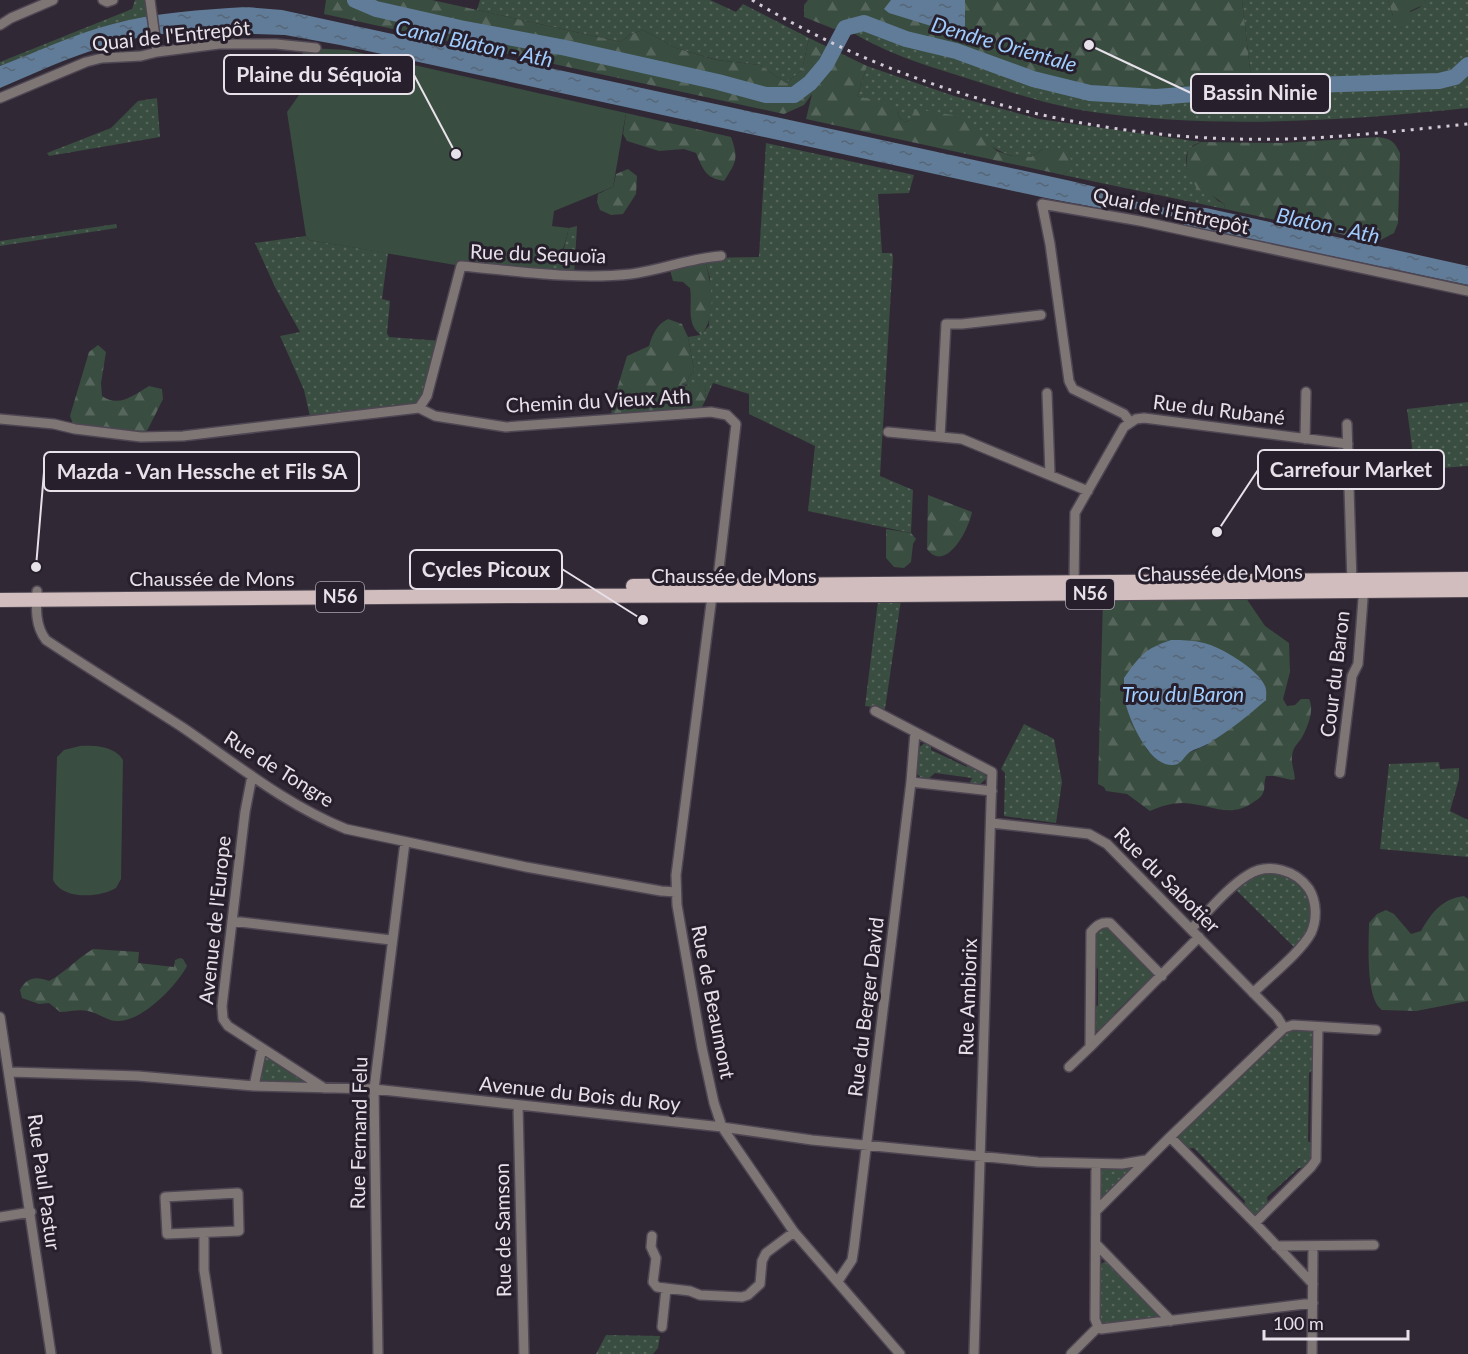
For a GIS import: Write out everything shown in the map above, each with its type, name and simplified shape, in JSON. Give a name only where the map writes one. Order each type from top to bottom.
[{"type":"main road","name":"Chaussée de Mons","points":[[1358,586],[1468,579]]},
{"type":"main road","name":"Chaussée de Mons","points":[[0,591],[36,595],[1358,586],[1468,590]]},
{"type":"main road","name":"Chaussée de Mons","points":[[0,600],[36,595]]},
{"type":"street","points":[[0,25],[10,18],[53,0]]},
{"type":"street","points":[[103,0],[107,2],[113,0]]},
{"type":"street","points":[[150,0],[157,52]]},
{"type":"street","name":"Quai de l'Entrepôt","points":[[0,98],[86,62],[102,58],[141,56],[219,44],[276,44],[316,48]]},
{"type":"street","name":"Quai de l'Entrepôt","points":[[1130,423],[1124,414],[1073,390],[1069,381],[1052,257],[1042,204],[1140,221],[1468,291]]},
{"type":"street","name":"Rue du Sequoïa","points":[[419,408],[427,396],[461,266],[569,276],[630,274],[722,256]]},
{"type":"street","points":[[940,437],[946,324],[1041,315]]},
{"type":"street","points":[[1305,439],[1306,392]]},
{"type":"street","points":[[1047,393],[1050,474]]},
{"type":"street","name":"Chemin du Vieux Ath","points":[[0,419],[54,424],[75,429],[141,437],[183,436],[419,408],[435,416],[506,427],[711,412],[727,415],[736,424],[736,430],[714,591]]},
{"type":"street","name":"Rue du Rubané","points":[[1074,588],[1075,513],[1124,427],[1130,423],[1144,418],[1348,444]]},
{"type":"street","points":[[1347,424],[1358,586]]},
{"type":"street","points":[[888,432],[962,439],[1088,491]]},
{"type":"street","name":"Cour du Baron","points":[[1340,773],[1352,676],[1358,664],[1358,586]]},
{"type":"street","name":"Rue de Beaumont","points":[[714,591],[676,875],[677,905],[714,1103],[722,1127],[794,1232],[900,1354]]},
{"type":"street","name":"Rue de Tongre","points":[[36,595],[37,620],[46,640],[252,776],[326,821],[346,829],[526,867],[676,892]]},
{"type":"street","name":"Rue Ambiorix","points":[[876,711],[992,772],[974,1354]]},
{"type":"street","name":"Rue du Berger David","points":[[838,1281],[852,1260],[911,782],[915,732]]},
{"type":"street","name":"Avenue de l'Europe","points":[[252,776],[245,812],[222,1006],[223,1019],[228,1026],[324,1088]]},
{"type":"street","points":[[911,782],[992,790]]},
{"type":"street","name":"Rue du Sabotier","points":[[991,824],[1089,834],[1098,838],[1115,850],[1277,1017],[1284,1028]]},
{"type":"street","name":"Rue Fernand Felu","points":[[378,1354],[374,1089],[405,842]]},
{"type":"street","points":[[1191,929],[1240,881],[1257,871],[1270,868],[1280,869],[1301,880],[1313,899],[1315,919],[1313,928],[1304,943],[1253,993]]},
{"type":"street","points":[[232,921],[391,940]]},
{"type":"street","points":[[1090,1047],[1091,932],[1096,926],[1110,923],[1162,975]]},
{"type":"street","points":[[1069,1066],[1199,937]]},
{"type":"street","name":"Rue Paul Pastur","points":[[0,1017],[10,1071],[51,1354]]},
{"type":"street","points":[[1097,1210],[1284,1028],[1293,1024],[1376,1030]]},
{"type":"street","points":[[1255,1223],[1316,1160],[1318,1027]]},
{"type":"street","points":[[254,1086],[262,1048]]},
{"type":"street","name":"Avenue du Bois du Roy","points":[[10,1071],[138,1077],[254,1086],[374,1089],[722,1127],[812,1140],[1038,1162],[1122,1164],[1146,1160]]},
{"type":"street","name":"Rue de Samson","points":[[518,1106],[524,1354]]},
{"type":"street","points":[[1170,1137],[1313,1284]]},
{"type":"street","points":[[1096,1164],[1095,1319],[1098,1327]]},
{"type":"street","points":[[238,1193],[239,1231],[204,1233],[167,1234],[165,1197],[238,1193]]},
{"type":"street","points":[[0,1217],[31,1212]]},
{"type":"street","points":[[652,1236],[651,1247],[656,1258],[653,1282],[657,1287],[690,1291],[700,1295],[742,1297],[748,1295],[759,1284],[763,1257],[794,1232]]},
{"type":"street","points":[[204,1233],[204,1270],[217,1354]]},
{"type":"street","points":[[1097,1245],[1171,1321]]},
{"type":"street","points":[[1276,1246],[1374,1245]]},
{"type":"street","points":[[1312,1354],[1313,1246]]},
{"type":"street","points":[[662,1327],[666,1289]]},
{"type":"street","points":[[1098,1327],[1106,1329],[1313,1303]]},
{"type":"street","points":[[1071,1354],[1098,1327]]},
{"type":"green space","points":[[135,0],[150,0],[152,16],[99,28],[0,66],[0,62],[132,9]]},
{"type":"green space","points":[[326,0],[432,0],[621,42],[629,35],[643,30],[676,48],[716,60],[760,65],[786,83],[802,70],[809,38],[867,66],[857,96],[895,106],[899,117],[905,122],[910,120],[915,109],[959,116],[997,151],[1012,156],[1031,157],[1043,149],[1056,147],[1066,152],[1072,161],[1070,169],[1063,175],[806,119],[812,94],[804,105],[784,114],[324,14]]},
{"type":"green space","points":[[480,0],[710,0],[736,12],[743,4],[809,38],[802,70],[786,83],[760,65],[717,60],[676,48],[643,30],[629,35],[621,42],[477,10]]},
{"type":"green space","points":[[808,0],[1242,0],[1252,86],[1245,90],[1156,97],[1090,93],[1033,79],[956,51],[906,39],[864,23],[834,29],[804,17],[804,5]]},
{"type":"green space","points":[[1242,0],[1388,0],[1393,16],[1416,10],[1426,0],[1468,0],[1468,108],[1327,119],[1234,122],[1093,112],[1029,98],[935,68],[888,51],[845,28],[864,23],[906,39],[956,51],[1033,79],[1156,97],[1245,90],[1252,86]]},
{"type":"green space","points":[[1388,0],[1426,0],[1423,5],[1410,11],[1408,20],[1402,24],[1393,16]]},
{"type":"green space","points":[[308,48],[348,50],[626,113],[613,187],[554,211],[552,226],[569,228],[561,253],[545,273],[461,266],[309,240],[306,236],[287,112],[302,91],[297,59]]},
{"type":"green space","points":[[867,66],[954,96],[1039,119],[1201,142],[1192,146],[1188,151],[1186,168],[1218,201],[1224,204],[1225,209],[1063,175],[1070,169],[1043,149],[1030,157],[1014,156],[990,145],[910,120],[905,122],[899,117],[897,111],[857,96]]},
{"type":"green space","points":[[157,98],[160,137],[49,156],[47,153],[111,128],[138,101]]},
{"type":"green space","points":[[626,113],[731,137],[735,160],[724,181],[713,178],[706,172],[696,153],[684,149],[659,151],[627,141],[623,134]]},
{"type":"green space","points":[[1379,137],[1392,141],[1400,153],[1398,223],[1394,233],[1377,242],[1225,209],[1224,204],[1213,196],[1206,196],[1197,189],[1186,168],[1188,149],[1201,142],[1282,143]]},
{"type":"green space","points":[[766,143],[914,175],[909,193],[878,194],[882,253],[892,253],[893,257],[880,476],[913,490],[911,533],[808,511],[815,446],[749,414],[749,394],[713,383],[706,399],[705,387],[680,384],[687,381],[694,370],[688,337],[700,335],[709,326],[710,278],[704,258],[759,257]]},
{"type":"green space","points":[[628,169],[637,176],[636,194],[623,214],[611,215],[600,210],[597,202],[598,194],[613,187],[616,174]]},
{"type":"green space","points":[[116,224],[117,228],[0,246],[0,241]]},
{"type":"green space","points":[[577,226],[574,276],[545,273],[564,248],[569,228]]},
{"type":"green space","points":[[306,236],[309,240],[388,253],[382,299],[390,301],[387,333],[389,337],[442,341],[419,408],[311,421],[304,390],[280,336],[300,332],[276,289],[255,243]]},
{"type":"green space","points":[[704,258],[712,298],[710,318],[701,335],[691,320],[690,288],[683,282],[673,281],[670,270]]},
{"type":"green space","points":[[668,319],[682,324],[688,337],[694,370],[687,381],[681,384],[686,386],[696,382],[705,387],[706,399],[699,413],[619,420],[612,414],[611,409],[627,356],[649,346],[656,330]]},
{"type":"green space","points":[[98,345],[106,352],[101,383],[102,396],[114,401],[126,399],[149,386],[162,389],[163,399],[148,429],[141,437],[75,429],[70,416],[89,352]]},
{"type":"green space","points":[[1468,402],[1468,466],[1415,470],[1407,409]]},
{"type":"green space","points":[[928,495],[972,512],[956,546],[942,556],[934,555],[927,549]]},
{"type":"green space","points":[[886,529],[911,533],[916,539],[913,544],[911,562],[904,568],[894,567],[886,558]]},
{"type":"green space","points":[[1103,598],[1246,598],[1265,626],[1289,643],[1290,672],[1283,699],[1287,706],[1295,705],[1301,699],[1309,699],[1311,703],[1308,725],[1292,755],[1295,779],[1266,776],[1263,792],[1259,798],[1246,807],[1229,810],[1183,803],[1166,805],[1150,811],[1127,794],[1106,791],[1098,784]],"holes":[[[1125,701],[1209,744],[1188,753],[1148,751]]]},
{"type":"green space","points":[[901,600],[885,709],[865,706],[878,601]]},
{"type":"green space","points":[[1024,724],[1054,739],[1062,782],[1056,823],[1004,816],[1005,773],[1001,769]]},
{"type":"green space","points":[[925,743],[931,745],[931,750],[967,767],[967,763],[980,770],[986,779],[979,785],[969,784],[972,778],[935,773],[927,780],[922,778],[917,772],[916,763],[918,748]]},
{"type":"green space","points":[[80,746],[110,749],[123,760],[121,879],[116,888],[101,894],[73,894],[64,891],[53,880],[57,757],[64,750]]},
{"type":"green space","points":[[1439,762],[1440,769],[1459,768],[1459,779],[1450,811],[1468,820],[1468,857],[1380,849],[1389,764]]},
{"type":"green space","points":[[1280,869],[1308,888],[1315,919],[1297,950],[1233,887],[1248,875]]},
{"type":"green space","points":[[1464,896],[1468,899],[1468,1001],[1416,1011],[1382,1010],[1373,995],[1370,983],[1369,923],[1377,914],[1386,910],[1394,914],[1411,934],[1421,931],[1438,907]]},
{"type":"green space","points":[[1110,923],[1162,976],[1142,995],[1137,991],[1114,1014],[1118,1019],[1098,1032],[1094,1030],[1090,1011],[1098,1005],[1098,969],[1091,963],[1091,932]]},
{"type":"green space","points":[[93,949],[139,952],[138,963],[174,967],[175,960],[180,958],[187,966],[158,1001],[139,1015],[119,1021],[84,1010],[60,1012],[49,1003],[39,1004],[22,998],[20,990],[29,980],[40,978],[49,981]]},
{"type":"green space","points":[[1318,1027],[1318,1065],[1309,1073],[1308,1141],[1317,1148],[1311,1167],[1299,1168],[1267,1197],[1269,1209],[1255,1223],[1243,1211],[1245,1201],[1194,1148],[1182,1149],[1170,1137],[1284,1028]]},
{"type":"green space","points":[[262,1048],[324,1088],[254,1086]]},
{"type":"green space","points":[[1127,1163],[1131,1175],[1105,1202],[1097,1200],[1096,1176],[1104,1164]]},
{"type":"green space","points":[[1110,1259],[1160,1314],[1156,1320],[1098,1327],[1099,1265]]},
{"type":"green space","points":[[606,1335],[660,1336],[658,1348],[653,1354],[596,1354]]},
{"type":"water","points":[[891,0],[965,0],[965,26],[957,34],[889,13],[884,9]]},
{"type":"water","points":[[246,7],[282,10],[1071,181],[1108,190],[1107,196],[1185,212],[1187,207],[1206,208],[1468,266],[1468,285],[1184,225],[1184,219],[1108,203],[1104,209],[1046,198],[285,35],[173,36],[171,33],[126,40],[84,53],[0,88],[0,66],[84,33],[146,17]]},
{"type":"water","name":"Trou du Baron","points":[[1171,640],[1200,642],[1229,654],[1261,679],[1266,693],[1266,700],[1239,722],[1208,744],[1190,752],[1178,764],[1172,765],[1156,758],[1141,740],[1127,709],[1124,684],[1124,678],[1143,654]]},
{"type":"waterway","name":"Dendre Orientale","points":[[355,0],[376,9],[566,48],[766,95],[794,95],[810,83],[826,64],[845,28],[864,23],[906,39],[956,51],[1033,79],[1090,93],[1156,97],[1310,85],[1439,81],[1455,77],[1468,65]]},
{"type":"railway","points":[[752,0],[813,33],[876,62],[942,87],[1009,107],[1078,122],[1148,133],[1217,138],[1287,139],[1468,124]]},
{"type":"place","name":"Bassin Ninie","points":[[1089,45]]},
{"type":"place","name":"Plaine du Séquoïa","points":[[456,154]]},
{"type":"place","name":"Carrefour Market","points":[[1217,532]]},
{"type":"place","name":"Mazda - Van Hessche et Fils SA","points":[[36,567]]},
{"type":"place","name":"Cycles Picoux","points":[[643,620]]},
{"type":"water label","name":"Canal Blaton - Ath","points":[[474,44]]},
{"type":"water label","name":"Blaton - Ath","points":[[1328,226]]}]
